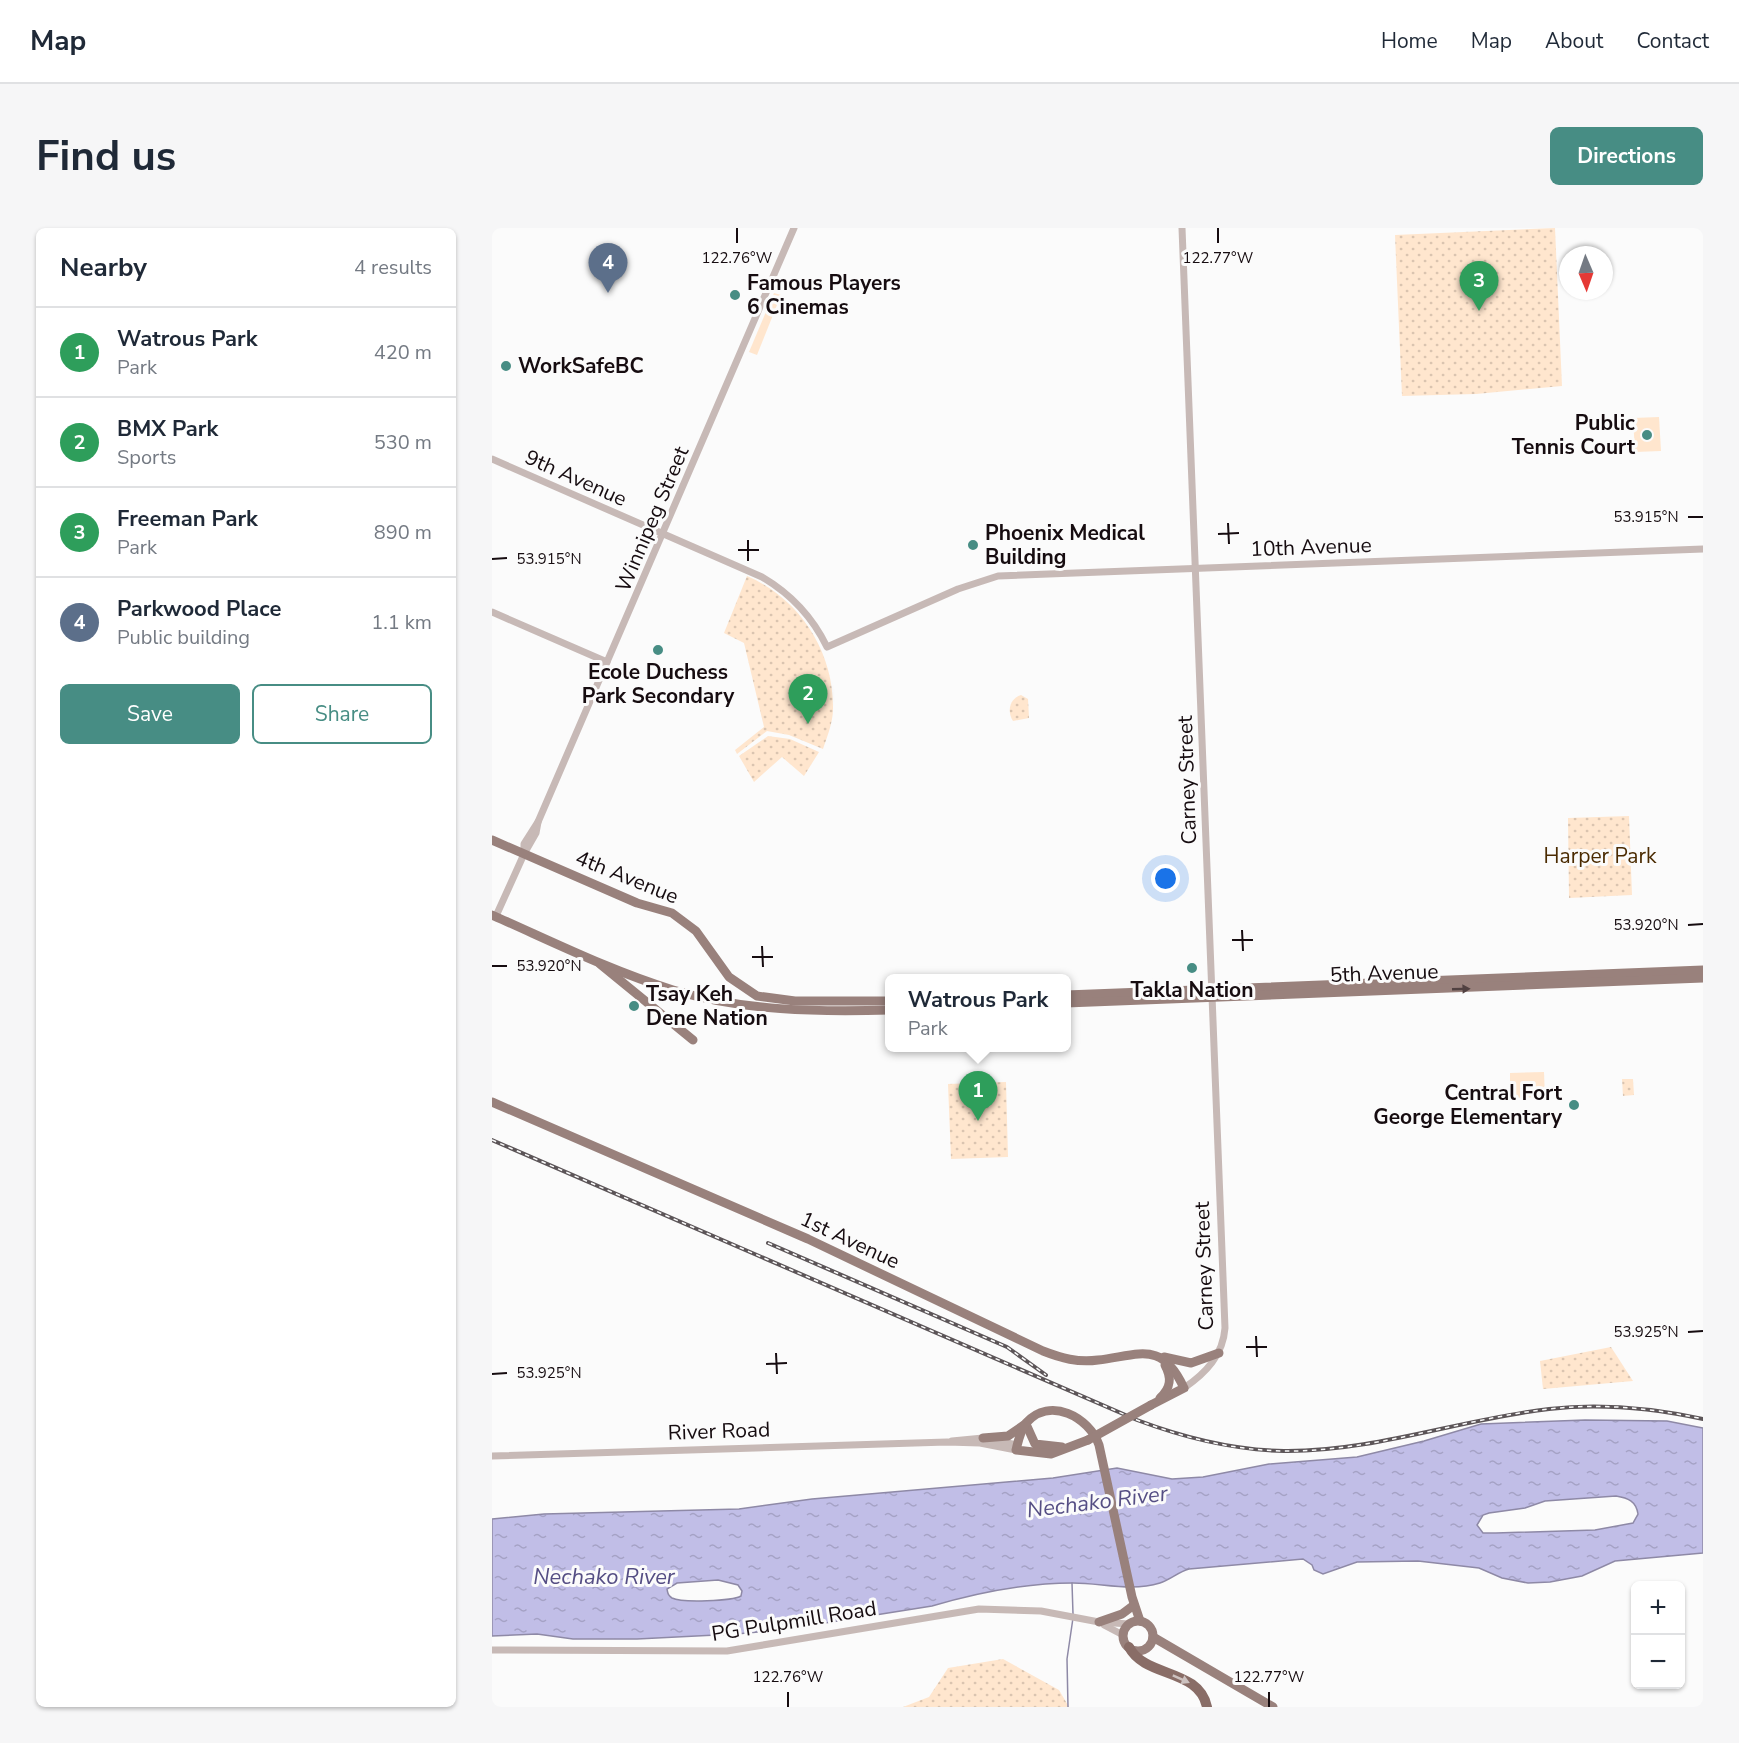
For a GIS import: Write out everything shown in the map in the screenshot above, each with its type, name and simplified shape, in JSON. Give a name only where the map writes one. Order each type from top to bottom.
[{"type":"highway","points":[[1129,1647],[1143,1664],[1191,1683],[1201,1692],[1207,1707]]},
{"type":"main road","name":"4th Avenue","points":[[492,840],[637,903],[672,913],[696,931],[729,977],[757,996],[795,1001],[885,1001]]},
{"type":"main road","points":[[494,915],[598,962],[675,990],[747,1005],[805,1010],[885,1010]]},
{"type":"main road","points":[[598,962],[693,1040]]},
{"type":"main road","name":"5th Avenue","points":[[1071,1003],[1703,970]]},
{"type":"main road","name":"5th Avenue","points":[[1071,995],[1211,994],[1703,978]]},
{"type":"main road","name":"1st Avenue","points":[[492,1102],[808,1239],[1043,1351],[1080,1361],[1139,1353],[1191,1363],[1219,1353]]},
{"type":"main road","points":[[1155,1355],[1170,1364],[1184,1388]]},
{"type":"main road","points":[[1151,1405],[1164,1394],[1170,1384],[1170,1374],[1155,1355]]},
{"type":"main road","name":"River Road","points":[[1017,1448],[1051,1454],[1084,1442],[1184,1388]]},
{"type":"main road","points":[[983,1438],[1008,1436],[1042,1413],[1052,1412],[1074,1415],[1092,1431],[1102,1461],[1133,1601],[1140,1621],[1151,1628],[1152,1642]]},
{"type":"main road","points":[[1026,1424],[1035,1444],[1062,1447]]},
{"type":"main road","points":[[1017,1448],[1026,1424]]},
{"type":"main road","name":"River Road","points":[[1017,1448],[1040,1449],[1084,1442]]},
{"type":"main road","points":[[1100,1622],[1122,1614],[1133,1601]]},
{"type":"main road","points":[[1133,1601],[1130,1624],[1123,1635],[1129,1647],[1137,1651],[1152,1642]]},
{"type":"main road","points":[[1130,1624],[1140,1621]]},
{"type":"main road","points":[[1152,1642],[1177,1653],[1273,1707]]},
{"type":"street","name":"Winnipeg Street","points":[[494,915],[524,854],[530,831],[538,822],[794,228]]},
{"type":"street","name":"Carney Street","points":[[1182,228],[1225,1328],[1219,1353],[1209,1367],[1184,1388]]},
{"type":"street","name":"9th Avenue","points":[[492,459],[777,586],[793,598],[811,620],[827,647]]},
{"type":"street","name":"10th Avenue","points":[[827,647],[992,576],[1703,549]]},
{"type":"street","points":[[492,612],[607,662]]},
{"type":"street","name":"River Road","points":[[947,1442],[983,1438],[1017,1448]]},
{"type":"street","name":"River Road","points":[[492,1456],[947,1442],[980,1443],[1017,1448]]},
{"type":"street","name":"PG Pulpmill Road","points":[[492,1650],[727,1651],[973,1610],[1015,1610],[1064,1615],[1100,1622]]},
{"type":"street","points":[[1100,1622],[1130,1624]]},
{"type":"street","points":[[1100,1622],[1123,1635]]},
{"type":"green space","points":[[1555,228],[1562,386],[1476,394],[1402,396],[1395,235]]},
{"type":"green space","points":[[774,293],[781,295],[757,355],[749,352]]},
{"type":"green space","name":"Public Tennis Court","points":[[1659,417],[1661,451],[1635,452],[1633,418]]},
{"type":"green space","points":[[747,576],[783,598],[798,613],[820,648],[832,688],[833,709],[823,749],[789,735],[767,731],[737,754],[735,750],[764,727],[744,643],[724,633]]},
{"type":"green space","points":[[1021,695],[1028,699],[1029,718],[1013,721],[1010,706],[1014,699]]},
{"type":"green space","points":[[768,736],[790,739],[819,752],[804,776],[782,757],[754,782],[739,756]]},
{"type":"green space","name":"Harper Park","points":[[1629,816],[1632,895],[1569,898],[1568,818]]},
{"type":"green space","points":[[1544,1072],[1545,1097],[1510,1098],[1510,1073]]},
{"type":"green space","points":[[1622,1079],[1633,1079],[1634,1095],[1623,1096]]},
{"type":"green space","points":[[1006,1082],[1008,1157],[951,1159],[948,1084]]},
{"type":"green space","points":[[1611,1347],[1633,1381],[1543,1389],[1540,1361]]},
{"type":"green space","points":[[1003,1659],[1059,1690],[1069,1707],[903,1707],[929,1697],[948,1668]]},
{"type":"water","name":"Nechako River","points":[[1585,1420],[1667,1421],[1703,1428],[1703,1553],[1615,1561],[1582,1576],[1550,1582],[1528,1583],[1502,1578],[1479,1568],[1418,1561],[1357,1562],[1323,1574],[1314,1570],[1312,1565],[1303,1559],[1189,1569],[1149,1586],[1056,1583],[1020,1587],[932,1606],[781,1630],[637,1639],[573,1639],[537,1634],[492,1636],[492,1519],[544,1514],[739,1509],[812,1499],[1053,1478],[1117,1468],[1172,1479],[1203,1477],[1269,1464],[1357,1457],[1481,1424]],"holes":[[[1616,1496],[1628,1499],[1635,1506],[1638,1514],[1633,1523],[1595,1530],[1496,1533],[1483,1533],[1477,1525],[1483,1515],[1525,1508],[1545,1501]],[[718,1580],[738,1585],[742,1591],[741,1596],[718,1600],[677,1600],[669,1596],[667,1589],[677,1583]]]},
{"type":"waterway","points":[[1072,1583],[1073,1614]]},
{"type":"waterway","points":[[1068,1707],[1067,1659],[1073,1618]]},
{"type":"railway","points":[[492,1140],[1137,1420],[1209,1442],[1265,1450],[1317,1450],[1384,1441],[1516,1414],[1588,1406],[1665,1412],[1703,1419]]},
{"type":"railway","points":[[768,1243],[1007,1347],[1046,1375]]},
{"type":"place","name":"Parkwood Place","points":[[608,293]]},
{"type":"place","name":"Famous Players 6 Cinemas","points":[[735,295]]},
{"type":"place","name":"Freeman Park","points":[[1479,311]]},
{"type":"place","name":"WorkSafeBC","points":[[506,366]]},
{"type":"place","name":"Public Tennis Court","points":[[1647,435]]},
{"type":"place","name":"Phoenix Medical Building","points":[[973,545]]},
{"type":"place","name":"Ecole Duchess Park Secondary","points":[[658,650]]},
{"type":"place","name":"BMX Park","points":[[808,724]]},
{"type":"place","name":"Takla Nation","points":[[1192,968]]},
{"type":"place","name":"Tsay Keh Dene Nation","points":[[634,1006]]},
{"type":"place","name":"Central Fort George Elementary","points":[[1574,1105]]},
{"type":"place","name":"Watrous Park","points":[[978,1121]]}]
